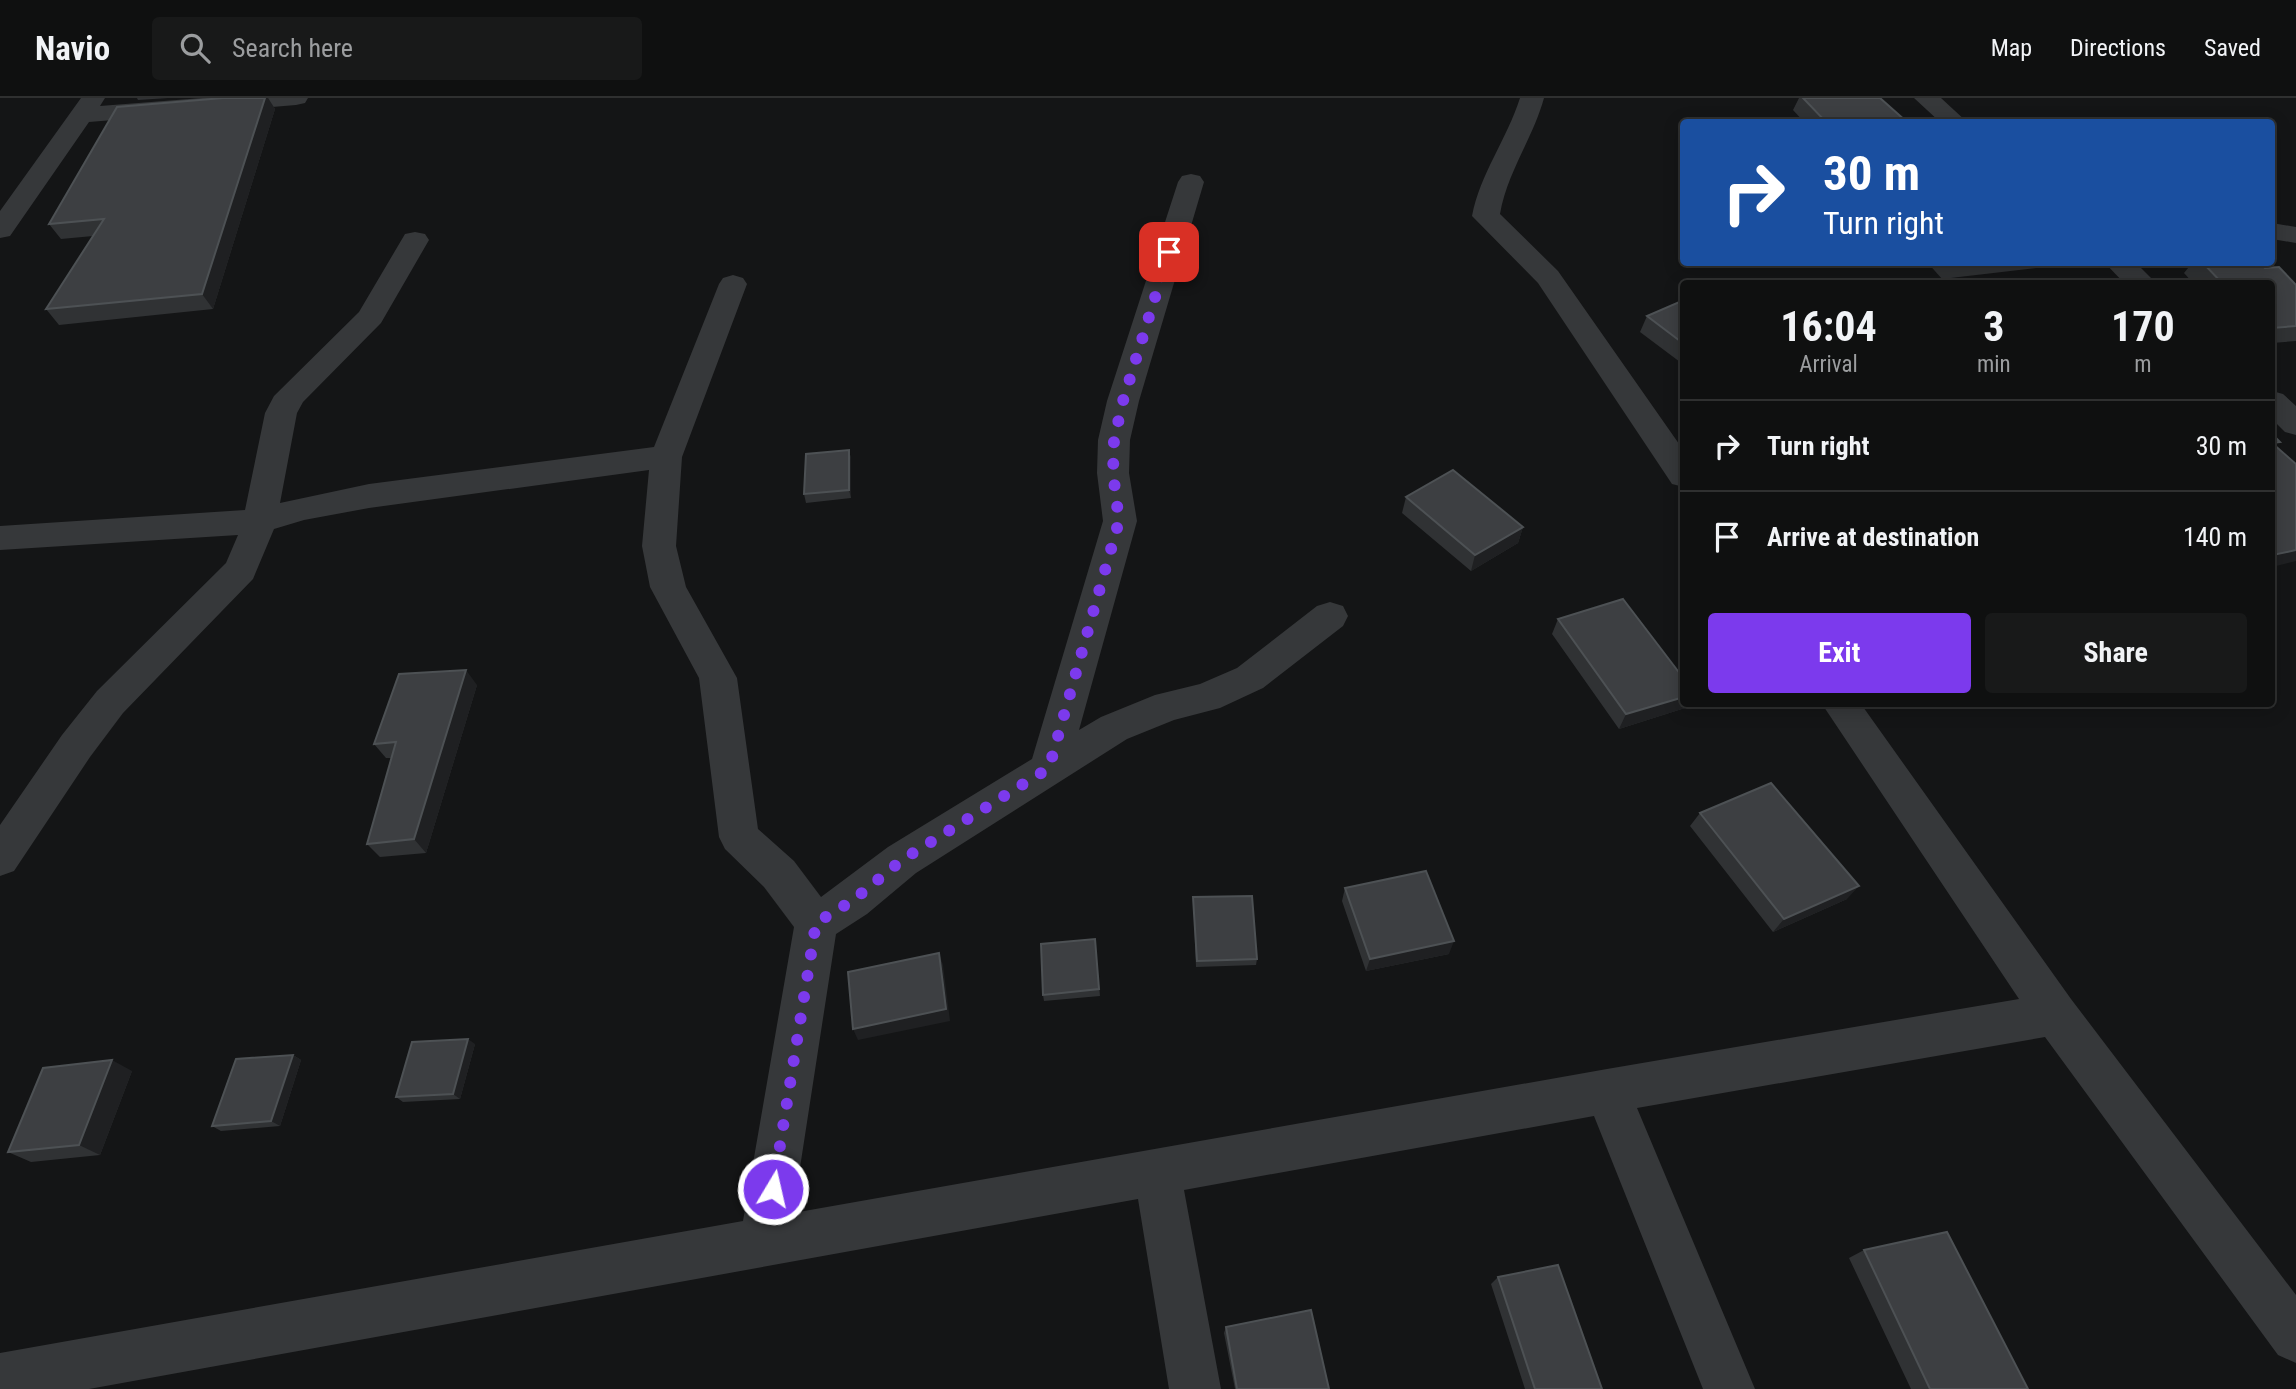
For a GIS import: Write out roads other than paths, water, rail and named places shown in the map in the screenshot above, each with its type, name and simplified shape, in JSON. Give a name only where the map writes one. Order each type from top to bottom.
[{"type":"street","points":[[0,230],[87,106],[296,98]]},
{"type":"street","points":[[1532,98],[1488,197],[1486,216],[1548,277],[1680,469]]},
{"type":"street","points":[[1926,98],[1950,119]]},
{"type":"street","points":[[1049,768],[1119,521],[1113,473],[1114,440],[1120,414],[1191,182]]},
{"type":"street","points":[[2275,232],[2296,234]]},
{"type":"street","points":[[0,858],[76,746],[110,702],[241,569],[260,521],[281,413],[290,396],[371,317],[415,240]]},
{"type":"street","points":[[2123,266],[2138,280]]},
{"type":"street","points":[[733,284],[666,457],[659,546],[668,587],[718,678],[738,837],[779,874],[816,923],[764,1242]]},
{"type":"street","points":[[2275,404],[2296,424]]},
{"type":"street","points":[[0,538],[260,521],[303,508],[369,496],[666,457]]},
{"type":"street","points":[[816,923],[852,901],[902,860],[1114,728],[1168,706],[1207,697],[1250,678],[1330,616]]},
{"type":"street","points":[[1843,707],[2055,1014],[2296,1337]]},
{"type":"street","points":[[0,1379],[1607,1091],[2055,1014]]},
{"type":"street","points":[[1607,1091],[1729,1389]]},
{"type":"street","points":[[1157,1172],[1195,1389]]}]
